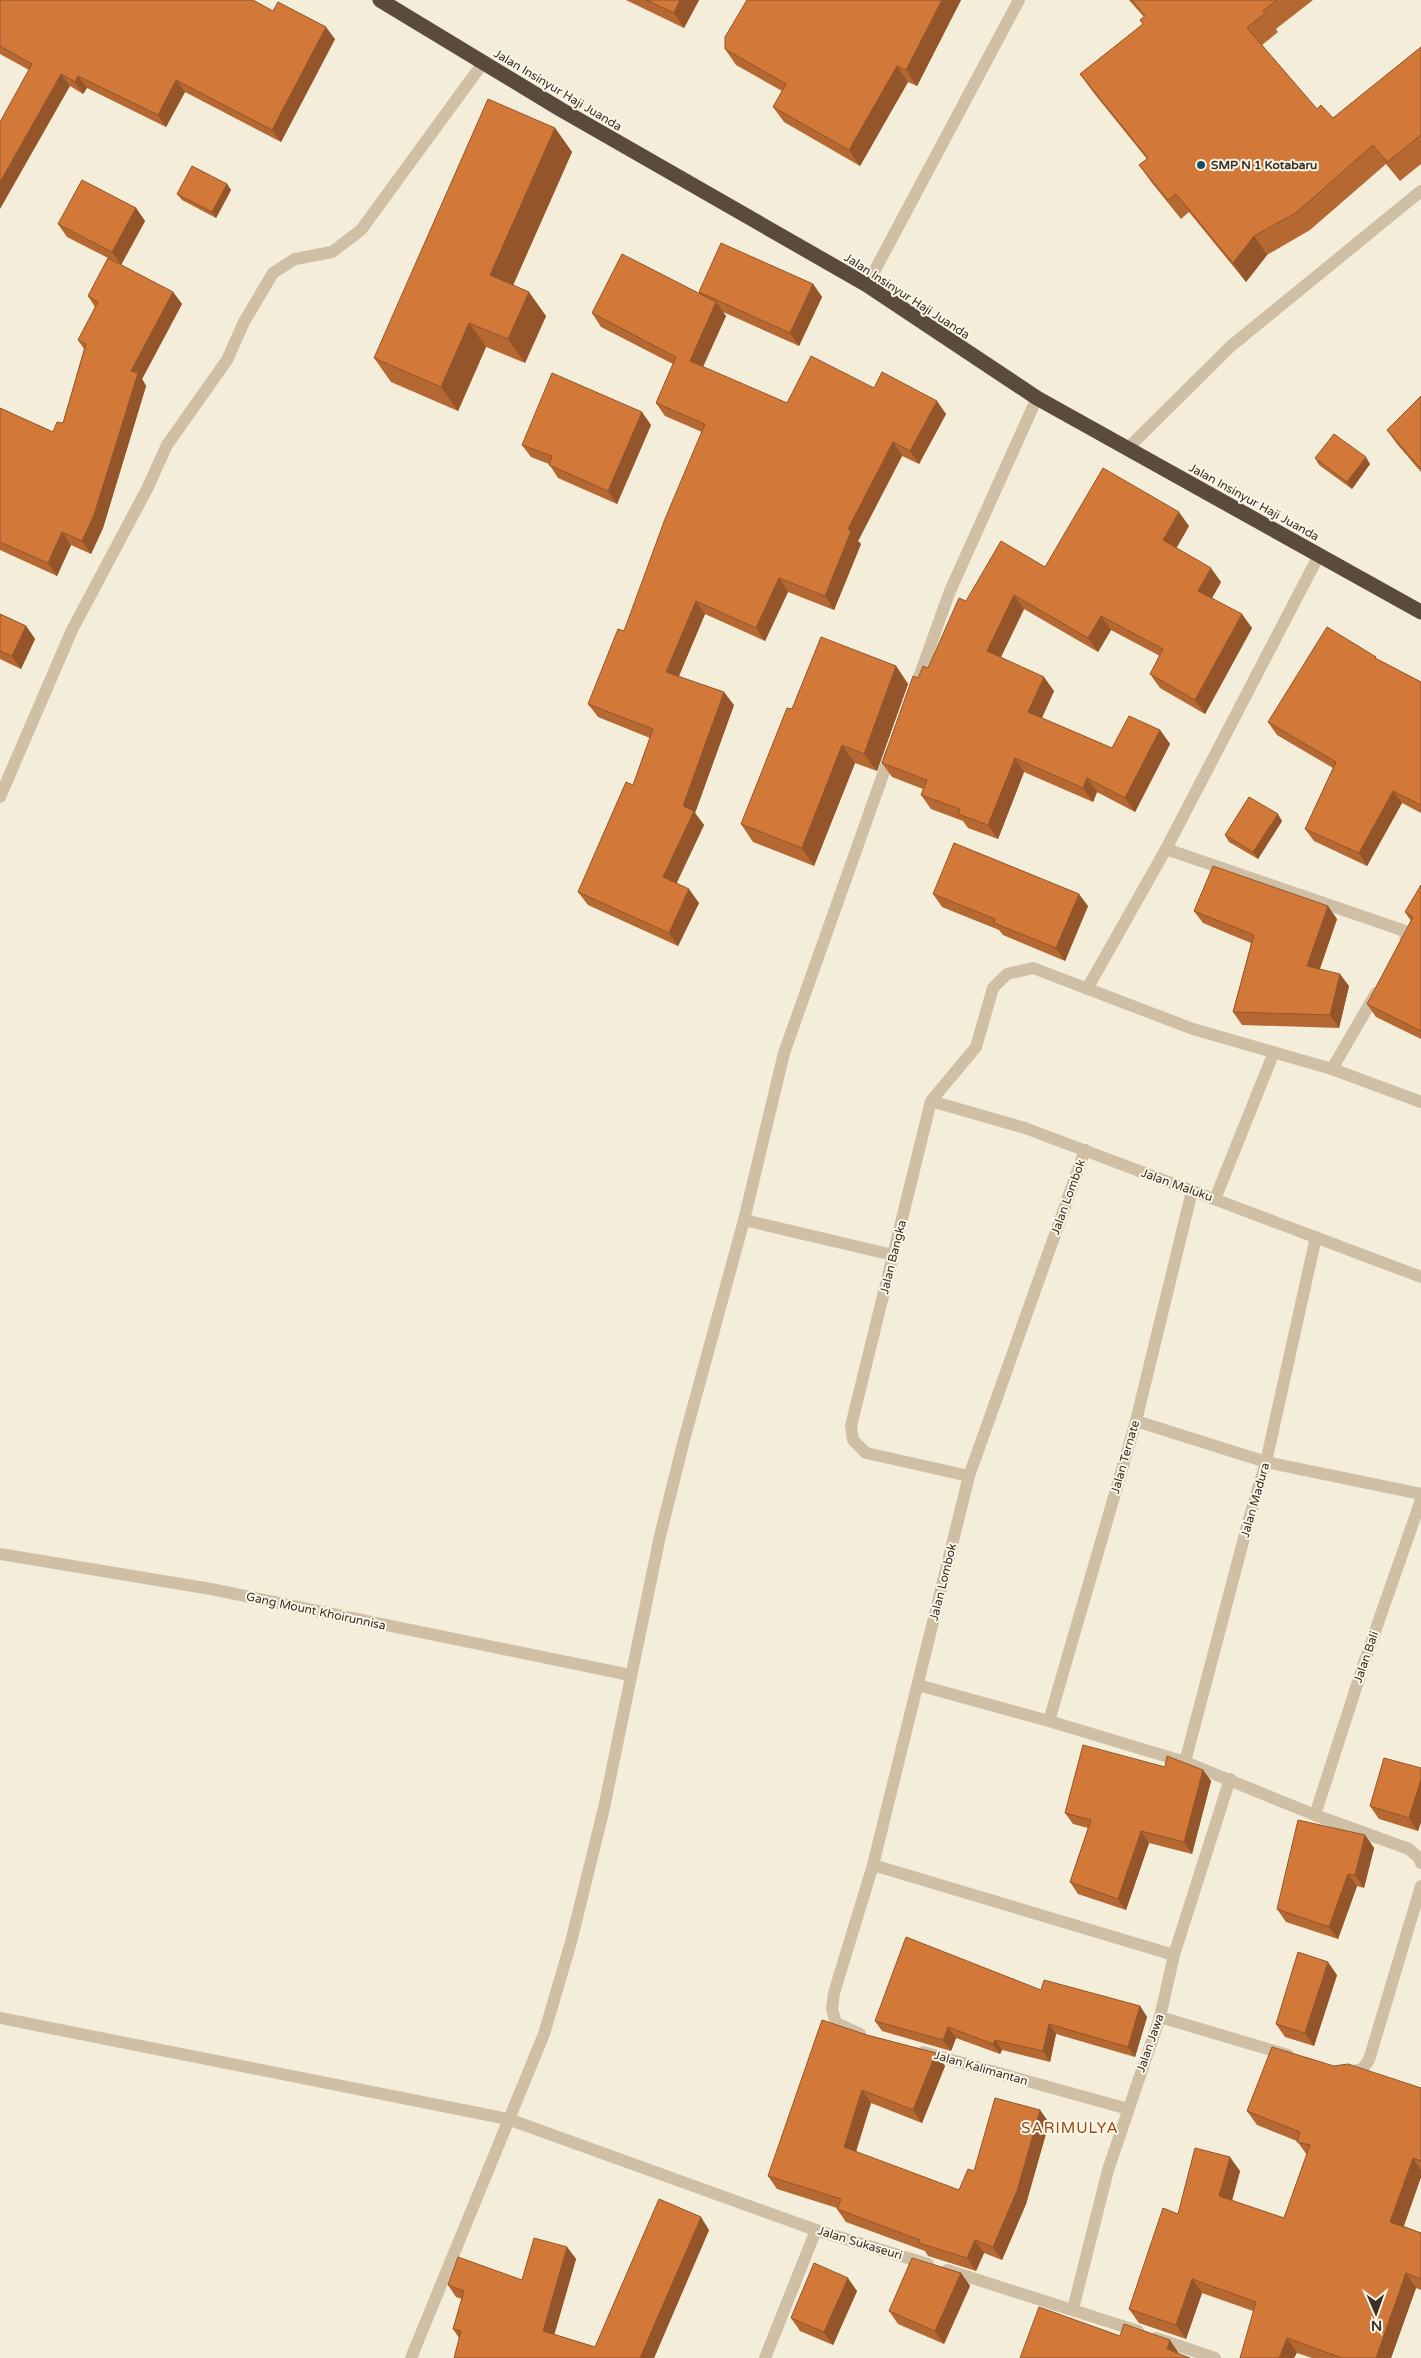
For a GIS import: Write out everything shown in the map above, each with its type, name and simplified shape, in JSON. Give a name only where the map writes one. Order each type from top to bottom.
[{"type":"highway","name":"Jalan Insinyur Haji Juanda","points":[[380,0],[483,63],[867,285],[1037,398],[1421,612]]},
{"type":"street","points":[[867,285],[1019,0]]},
{"type":"street","points":[[0,797],[72,630],[147,489],[167,445],[227,360],[244,322],[272,273],[295,259],[332,252],[361,230],[483,63]]},
{"type":"street","points":[[1127,449],[1231,346],[1421,191]]},
{"type":"street","points":[[911,699],[950,591],[1037,398]]},
{"type":"street","points":[[1319,556],[1166,849],[1087,989],[1193,1029],[1332,1069],[1421,1102]]},
{"type":"street","points":[[411,2358],[544,2034],[570,1942],[604,1808],[630,1675],[684,1440],[744,1220],[784,1053],[894,744]]},
{"type":"street","points":[[1166,849],[1405,931],[1406,943],[1398,956]]},
{"type":"street","name":"Jalan Bangka","points":[[968,1476],[866,1452],[852,1440],[851,1426],[931,1101],[976,1047],[993,988],[1007,974],[1033,968],[1087,989]]},
{"type":"street","points":[[1332,1069],[1385,979]]},
{"type":"street","points":[[1215,1199],[1274,1052]]},
{"type":"street","name":"Jalan Maluku","points":[[931,1101],[1025,1128],[1421,1277]]},
{"type":"street","name":"Jalan Lombok","points":[[873,2038],[851,2031],[836,2022],[832,2009],[834,1993],[873,1864],[968,1476],[1085,1150]]},
{"type":"street","name":"Jalan Ternate","points":[[1049,1721],[1136,1421],[1192,1191]]},
{"type":"street","points":[[744,1220],[893,1255]]},
{"type":"street","name":"Jalan Madura","points":[[1185,1762],[1249,1519],[1266,1462],[1316,1237]]},
{"type":"street","points":[[1136,1421],[1266,1462],[1421,1494]]},
{"type":"street","name":"Jalan Bali","points":[[1315,1815],[1363,1666],[1421,1500]]},
{"type":"street","name":"Gang Mount Khoirunnisa","points":[[0,1554],[212,1589],[630,1675]]},
{"type":"street","points":[[918,1685],[1049,1721],[1185,1762],[1315,1815],[1409,1849],[1419,1858],[1421,1863]]},
{"type":"street","name":"Jalan Jawa","points":[[1074,2309],[1108,2170],[1160,2017],[1174,1955],[1230,1779]]},
{"type":"street","points":[[873,1864],[1174,1955]]},
{"type":"street","points":[[1337,2070],[1355,2071],[1362,2068],[1369,2060],[1421,1886]]},
{"type":"street","points":[[1160,2017],[1300,2058]]},
{"type":"street","name":"Jalan Sukaseuri","points":[[0,2018],[508,2119],[816,2230],[1074,2309],[1215,2358]]},
{"type":"street","name":"Jalan Kalimantan","points":[[910,2048],[1128,2109]]},
{"type":"street","points":[[765,2358],[816,2230]]},
{"type":"building","points":[[0,0],[253,0],[273,11],[278,2],[326,27],[272,130],[176,80],[158,115],[78,76],[75,82],[61,74],[0,182],[0,122],[32,64],[0,46]]},
{"type":"building","points":[[646,0],[680,0],[674,13]]},
{"type":"building","points":[[747,0],[942,0],[906,70],[897,66],[849,150],[773,107],[786,84],[725,49],[725,37]]},
{"type":"building","points":[[1132,0],[1277,0],[1263,11],[1265,13],[1247,28],[1317,109],[1321,105],[1333,118],[1421,47],[1421,135],[1387,162],[1373,145],[1297,212],[1254,236],[1233,263],[1176,194],[1168,200],[1139,165],[1148,158],[1080,74],[1143,24],[1140,20],[1145,16]]},
{"type":"building","points":[[488,99],[555,128],[490,275],[529,292],[508,339],[469,323],[441,387],[374,358]]},
{"type":"building","points":[[192,166],[227,184],[212,212],[177,194]]},
{"type":"building","points":[[82,180],[136,208],[112,252],[58,224]]},
{"type":"building","points":[[721,243],[813,284],[790,333],[699,292]]},
{"type":"building","points":[[622,254],[716,302],[690,361],[787,403],[811,356],[874,388],[882,372],[937,401],[910,451],[893,442],[848,529],[851,531],[825,596],[779,578],[756,628],[696,601],[666,672],[724,692],[683,806],[694,811],[663,877],[689,889],[669,933],[578,892],[626,782],[633,785],[653,729],[588,704],[618,629],[624,631],[665,519],[705,424],[656,403],[676,357],[592,313]]},
{"type":"building","points":[[108,258],[173,292],[131,371],[138,373],[94,515],[82,541],[62,532],[48,563],[0,542],[0,408],[53,432],[57,422],[63,423],[86,344],[78,340],[98,302],[88,296]]},
{"type":"building","points":[[552,373],[642,412],[608,491],[549,465],[552,456],[522,445]]},
{"type":"building","points":[[1421,396],[1421,469],[1387,430]]},
{"type":"building","points":[[1334,434],[1366,457],[1347,482],[1315,458]]},
{"type":"building","points":[[1103,468],[1179,512],[1163,540],[1211,568],[1198,591],[1242,614],[1195,700],[1150,674],[1163,649],[1101,616],[1088,638],[1014,595],[987,651],[1044,677],[1028,712],[1112,748],[1129,716],[1160,730],[1125,798],[1087,778],[1083,788],[1015,758],[988,825],[958,814],[960,809],[921,795],[927,780],[882,763],[913,676],[918,678],[923,666],[928,668],[959,598],[966,601],[1001,541],[1045,567]]},
{"type":"building","points":[[0,614],[26,626],[12,656],[0,651]]},
{"type":"building","points":[[1327,627],[1375,658],[1421,682],[1421,805],[1393,791],[1359,853],[1305,829],[1336,762],[1268,722]]},
{"type":"building","points":[[821,637],[896,666],[864,754],[842,745],[802,848],[741,824],[787,708],[792,709]]},
{"type":"building","points":[[1249,797],[1278,814],[1253,852],[1225,835]]},
{"type":"building","points":[[954,843],[1079,894],[1056,948],[994,923],[995,919],[933,894]]},
{"type":"building","points":[[1213,866],[1328,906],[1307,966],[1340,974],[1330,1015],[1233,1012],[1254,935],[1194,911]]},
{"type":"building","points":[[1421,885],[1421,1031],[1367,1004],[1413,917],[1405,912]]},
{"type":"building","points":[[1083,1745],[1165,1767],[1167,1756],[1203,1770],[1184,1842],[1141,1831],[1118,1899],[1070,1882],[1091,1820],[1065,1813]]},
{"type":"building","points":[[1384,1758],[1421,1768],[1421,1779],[1409,1818],[1370,1806]]},
{"type":"building","points":[[1298,1820],[1365,1835],[1355,1875],[1348,1874],[1329,1927],[1277,1909]]},
{"type":"building","points":[[906,1937],[1041,1990],[1044,1980],[1140,2006],[1128,2047],[1049,2024],[1043,2051],[995,2040],[993,2044],[948,2027],[943,2040],[875,2021]]},
{"type":"building","points":[[1298,1952],[1328,1962],[1305,2033],[1276,2024]]},
{"type":"building","points":[[822,2020],[867,2035],[936,2053],[913,2110],[862,2090],[844,2147],[959,2190],[968,2169],[974,2171],[995,2098],[1040,2110],[1017,2191],[993,2247],[975,2240],[967,2258],[919,2243],[920,2240],[837,2209],[841,2199],[768,2176]]},
{"type":"building","points":[[1272,2047],[1334,2066],[1348,2064],[1421,2088],[1421,2161],[1413,2158],[1390,2222],[1421,2233],[1421,2279],[1406,2273],[1376,2358],[1342,2358],[1287,2338],[1279,2358],[1240,2358],[1256,2302],[1192,2279],[1176,2325],[1129,2309],[1163,2208],[1178,2214],[1195,2148],[1230,2157],[1219,2196],[1284,2218],[1310,2145],[1297,2142],[1300,2132],[1247,2111]]},
{"type":"building","points":[[659,2199],[701,2217],[640,2358],[454,2358],[461,2331],[453,2329],[464,2291],[448,2285],[458,2257],[522,2280],[534,2238],[567,2247],[543,2331],[595,2347]]},
{"type":"building","points":[[912,2258],[961,2273],[935,2331],[889,2311]]},
{"type":"building","points":[[814,2263],[848,2278],[824,2332],[791,2318]]},
{"type":"building","points":[[1039,2307],[1120,2336],[1124,2324],[1170,2340],[1167,2349],[1190,2358],[1020,2358]]},
{"type":"place","name":"SMP N 1 Kotabaru","points":[[1201,165]]},
{"type":"district","name":"SARIMULYA","points":[[1070,2128]]}]
